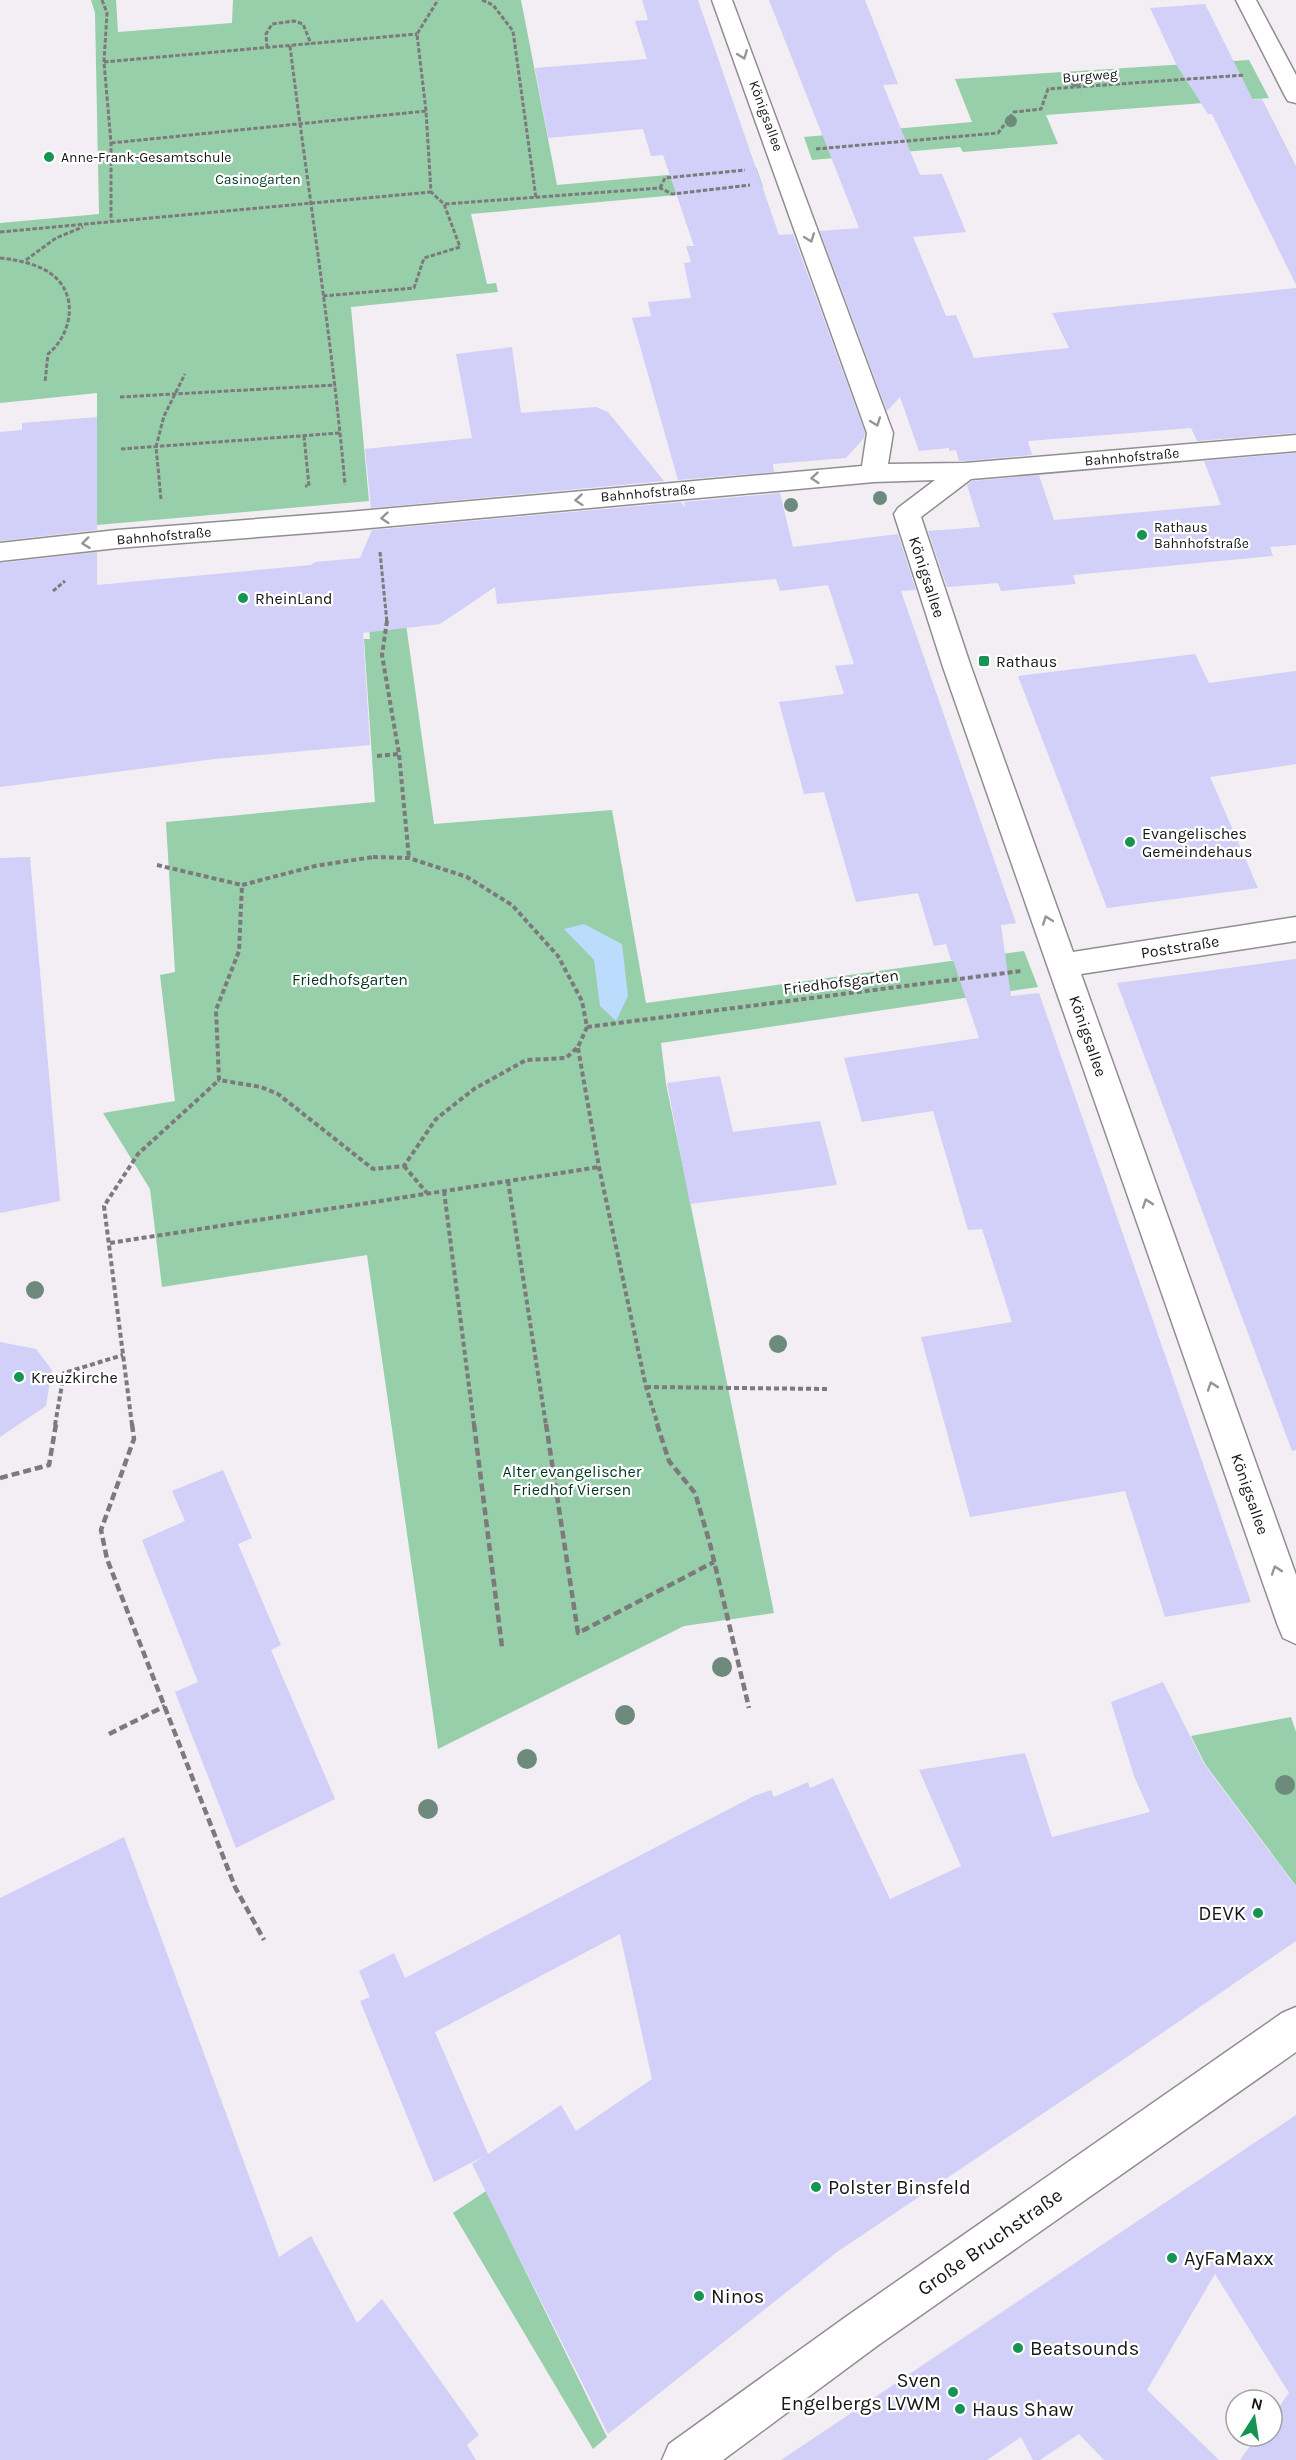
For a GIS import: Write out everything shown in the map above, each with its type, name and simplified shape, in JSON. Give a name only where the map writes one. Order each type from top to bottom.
[{"type":"street","name":"Königsallee","points":[[722,0],[785,166],[880,433],[874,473]]},
{"type":"street","points":[[1246,0],[1296,96]]},
{"type":"street","name":"Bahnhofstraße","points":[[0,552],[117,539],[348,521],[874,473],[965,471],[1296,443]]},
{"type":"street","name":"Königsallee","points":[[965,471],[907,514],[935,606],[1296,1626]]},
{"type":"street","name":"Poststraße","points":[[1063,965],[1296,929]]},
{"type":"street","name":"Große Bruchstraße","points":[[686,2460],[862,2331],[1296,2027]]},
{"type":"path","points":[[102,0],[107,13],[104,62],[111,143],[111,221]]},
{"type":"path","points":[[323,296],[414,288],[424,258],[460,247],[444,204],[431,192],[426,111],[417,34],[438,0]]},
{"type":"path","points":[[482,0],[493,5],[513,31],[536,198]]},
{"type":"path","points":[[267,48],[266,34],[272,24],[288,20],[302,22],[309,30],[310,44]]},
{"type":"path","points":[[104,62],[417,34]]},
{"type":"path","points":[[290,45],[309,204],[336,385],[348,521]]},
{"type":"path","name":"Burgweg","points":[[785,166],[998,133],[1014,112],[1041,109],[1048,89],[1284,73]]},
{"type":"path","points":[[111,143],[426,111]]},
{"type":"path","points":[[660,188],[664,178],[785,166]]},
{"type":"path","points":[[444,204],[660,188],[672,194],[785,166]]},
{"type":"path","points":[[0,232],[431,192]]},
{"type":"path","points":[[26,260],[56,238],[90,224]]},
{"type":"path","points":[[0,258],[26,260],[55,276],[68,294],[68,331],[63,342],[48,354],[45,382]]},
{"type":"path","points":[[170,498],[159,499],[156,447],[164,416],[185,374]]},
{"type":"path","points":[[120,397],[336,385]]},
{"type":"path","points":[[121,449],[340,433]]},
{"type":"path","points":[[298,487],[309,486],[304,436]]},
{"type":"path","points":[[377,518],[387,625],[382,655],[399,754],[409,858]]},
{"type":"path","points":[[377,756],[399,754]]},
{"type":"path","points":[[157,865],[242,885],[315,866],[373,857],[409,858],[467,877],[512,905],[558,956],[582,1001],[587,1027],[578,1047],[566,1058],[526,1060],[474,1089],[436,1119],[404,1166]]},
{"type":"path","points":[[219,1080],[216,1010],[239,951],[242,885]]},
{"type":"path","name":"Friedhofsgarten","points":[[587,1027],[1063,965]]},
{"type":"path","points":[[578,1047],[599,1167],[646,1387],[669,1461],[695,1493],[749,1708]]},
{"type":"path","points":[[219,1080],[261,1087],[278,1094],[373,1169],[404,1166]]},
{"type":"path","points":[[219,1080],[138,1154],[104,1206],[134,1439],[101,1530],[107,1559],[235,1887],[264,1940]]},
{"type":"path","points":[[404,1166],[427,1193]]},
{"type":"path","points":[[110,1243],[599,1167]]},
{"type":"path","points":[[508,1181],[578,1633],[714,1562]]},
{"type":"path","points":[[444,1191],[502,1647]]},
{"type":"path","points":[[0,1478],[49,1465],[64,1373],[123,1354]]},
{"type":"path","points":[[646,1387],[827,1389]]},
{"type":"path","points":[[109,1734],[165,1706]]},
{"type":"green space","name":"Casinogarten","points":[[91,0],[116,0],[118,32],[232,23],[233,0],[521,0],[557,185],[756,167],[763,187],[471,214],[487,284],[496,283],[498,292],[351,307],[369,501],[97,525],[97,393],[0,403],[0,223],[99,214],[95,13]]},
{"type":"green space","points":[[1249,60],[1269,98],[1046,115],[1058,144],[963,152],[960,147],[812,160],[804,137],[972,122],[955,79]]},
{"type":"green space","name":"Alter evangelischer Friedhof Viersen","points":[[404,610],[434,824],[612,810],[646,1003],[1024,951],[1038,987],[661,1043],[666,1084],[774,1613],[684,1626],[438,1749],[367,1255],[162,1287],[150,1189],[103,1113],[175,1101],[160,975],[175,972],[166,822],[375,802],[364,639],[370,639],[368,614]]},
{"type":"green space","points":[[1291,1717],[1296,1732],[1296,1886],[1205,1764],[1191,1736]]},
{"type":"green space","points":[[486,2191],[607,2437],[593,2449],[453,2213]]},
{"type":"water","points":[[584,924],[622,944],[628,996],[616,1021],[600,1006],[594,960],[564,929]]},
{"type":"building","points":[[642,0],[698,0],[779,235],[793,234],[865,433],[864,438],[846,458],[773,464],[774,472],[678,480],[632,318],[651,316],[648,302],[691,298],[684,263],[691,262],[686,246],[694,246],[663,155],[651,156],[643,129],[548,138],[535,68],[647,59],[635,21],[648,20]]},
{"type":"building","points":[[769,0],[865,0],[898,84],[883,85],[920,175],[942,174],[966,232],[913,237],[946,316],[956,315],[974,358],[1069,348],[1052,313],[1296,288],[1296,433],[1197,441],[1191,428],[1028,441],[1032,455],[965,461],[959,461],[956,450],[949,451],[949,448],[919,451],[900,397],[887,411],[820,231],[859,228]]},
{"type":"building","points":[[1205,4],[1253,100],[1262,99],[1296,166],[1296,285],[1212,114],[1208,114],[1177,66],[1150,8]]},
{"type":"building","points":[[512,347],[521,413],[596,407],[608,412],[664,481],[371,508],[365,449],[472,438],[456,354]]},
{"type":"building","points":[[97,417],[97,530],[0,541],[0,432],[22,430],[22,423]]},
{"type":"building","points":[[1296,453],[1296,545],[1270,547],[1273,556],[1073,575],[1076,584],[1001,591],[998,583],[947,587],[928,531],[980,527],[967,485],[972,481],[1039,475],[1054,520],[1221,505],[1204,461]]},
{"type":"building","points":[[780,493],[793,547],[898,534],[916,590],[901,591],[1016,923],[1001,925],[1011,996],[1039,993],[1251,1602],[1165,1617],[1125,1491],[970,1517],[921,1337],[1012,1322],[982,1229],[968,1230],[933,1111],[862,1122],[844,1058],[979,1038],[953,960],[951,960],[946,944],[934,946],[918,893],[856,902],[824,792],[804,794],[779,702],[844,694],[835,666],[854,664],[828,585],[780,591],[776,579],[497,604],[495,587],[440,624],[363,633],[370,745],[215,759],[0,787],[0,563],[97,552],[97,585],[311,565],[315,562],[360,558],[372,530],[681,502],[686,508],[684,502]]},
{"type":"building","points":[[1195,654],[1209,683],[1296,671],[1296,764],[1210,777],[1258,888],[1107,908],[1018,676]]},
{"type":"building","points":[[30,857],[60,1201],[0,1213],[0,858]]},
{"type":"building","points":[[1296,959],[1296,1450],[1292,1451],[1117,983]]},
{"type":"building","points":[[720,1076],[733,1132],[820,1121],[837,1185],[690,1204],[667,1083]]},
{"type":"building","name":"Kreuzkirche","points":[[0,1342],[36,1349],[52,1370],[46,1406],[0,1437]]},
{"type":"building","points":[[223,1470],[252,1538],[238,1544],[281,1645],[271,1650],[335,1799],[236,1848],[175,1692],[198,1682],[142,1540],[185,1521],[172,1491]]},
{"type":"building","points":[[1163,1682],[1204,1764],[1296,1887],[1296,1941],[837,2252],[608,2434],[472,2164],[484,2156],[434,2182],[360,2001],[370,1997],[359,1971],[394,1953],[405,1978],[754,1796],[771,1790],[774,1797],[808,1782],[810,1788],[833,1778],[890,1899],[961,1866],[919,1770],[1025,1753],[1052,1837],[1150,1812],[1134,1776],[1111,1702]],"holes":[[[620,1934],[652,2079],[576,2131],[561,2105],[488,2154],[435,2032]]]},
{"type":"building","points":[[124,1837],[279,2257],[311,2236],[357,2323],[382,2299],[479,2435],[467,2445],[476,2460],[0,2460],[0,1898]]},
{"type":"building","points":[[1296,2115],[1296,2460],[1240,2460],[1248,2448],[1284,2448],[1284,2400],[1289,2393],[1215,2274],[1147,2390],[1219,2460],[1104,2460],[1079,2434],[1040,2460],[1033,2460],[1021,2437],[987,2460],[781,2460]]},
{"type":"place","name":"Anne-Frank-Gesamtschule","points":[[49,157]]},
{"type":"place","name":"Rathaus Bahnhofstraße","points":[[1142,535]]},
{"type":"place","name":"RheinLand","points":[[243,598]]},
{"type":"place","name":"Rathaus","points":[[984,661]]},
{"type":"place","name":"Evangelisches Gemeindehaus","points":[[1130,842]]},
{"type":"place","name":"Kreuzkirche","points":[[19,1377]]},
{"type":"place","name":"DEVK","points":[[1258,1913]]},
{"type":"place","name":"Polster Binsfeld","points":[[816,2187]]},
{"type":"place","name":"AyFaMaxx","points":[[1172,2258]]},
{"type":"place","name":"Ninos","points":[[699,2296]]},
{"type":"place","name":"Beatsounds","points":[[1018,2348]]},
{"type":"place","name":"Sven Engelbergs LVWM","points":[[953,2392]]},
{"type":"place","name":"Haus Shaw","points":[[960,2409]]}]
